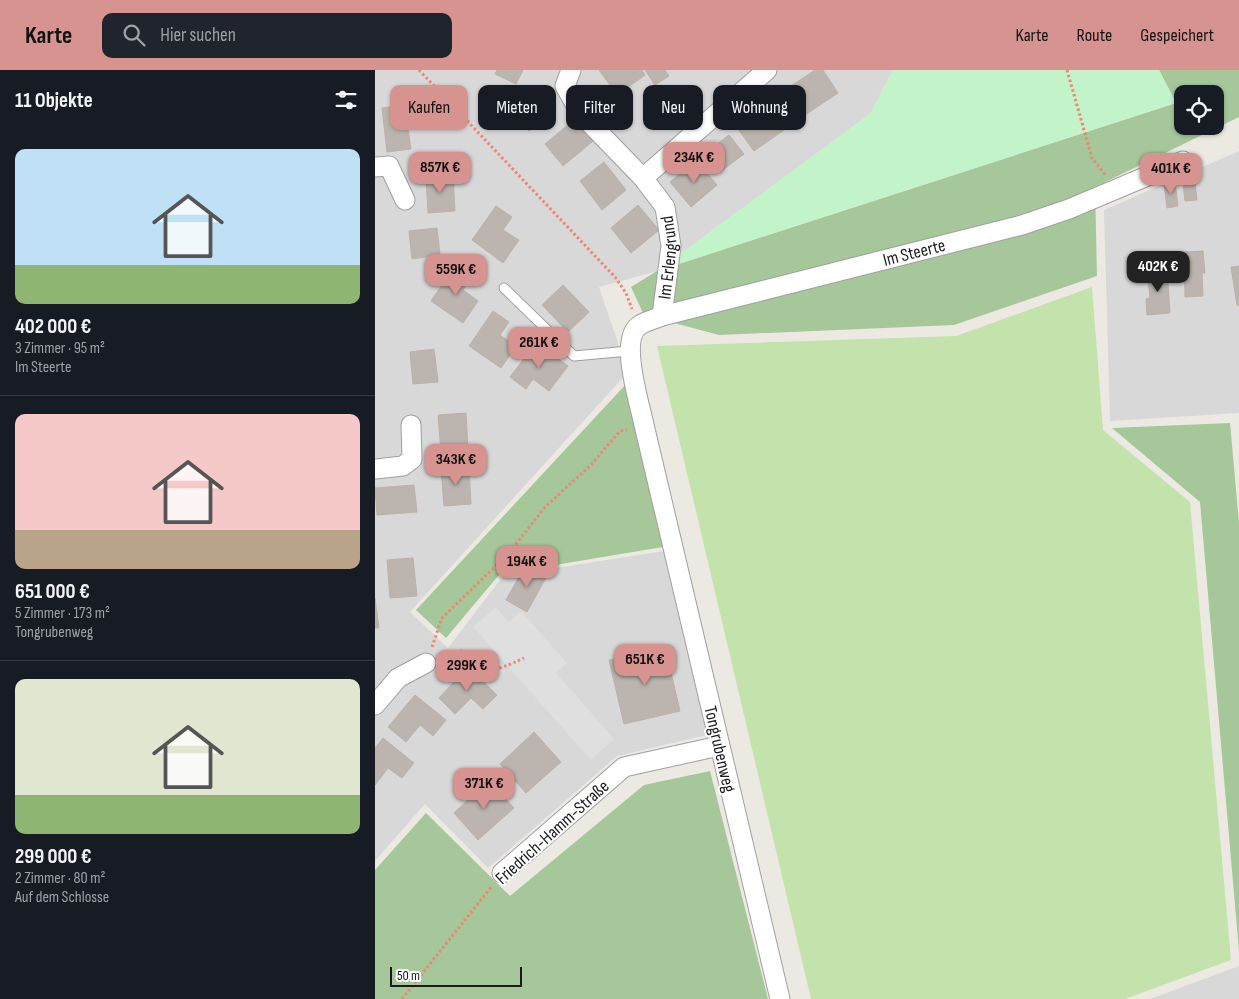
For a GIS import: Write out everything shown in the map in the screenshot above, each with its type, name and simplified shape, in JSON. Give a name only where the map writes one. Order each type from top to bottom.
[{"type":"street","name":"Im Erlengrund","points":[[571,70],[565,86],[581,114],[643,178],[665,207],[671,246],[661,316]]},
{"type":"street","points":[[643,178],[767,70]]},
{"type":"street","name":"Im Steerte","points":[[638,325],[661,316],[1022,225],[1117,190],[1183,161]]},
{"type":"street","points":[[375,167],[389,166],[405,200]]},
{"type":"street","name":"Tongrubenweg","points":[[638,325],[631,337],[629,351],[644,425],[780,999]]},
{"type":"street","points":[[375,469],[403,466],[413,459],[411,425]]},
{"type":"street","points":[[375,705],[398,678],[426,663]]},
{"type":"street","name":"Friedrich-Hamm-Straße","points":[[502,873],[624,767],[719,746]]},
{"type":"lane","points":[[504,288],[574,356],[629,351]]},
{"type":"path","points":[[419,70],[615,277],[626,293],[638,325]]},
{"type":"path","points":[[1067,70],[1092,158],[1117,190]]},
{"type":"path","points":[[426,663],[443,618],[508,554],[546,506],[590,466],[620,431],[644,425]]},
{"type":"path","points":[[426,663],[461,651],[482,668],[497,670],[524,658]]},
{"type":"path","name":"Friedrich-Hamm-Straße","points":[[402,999],[502,873]]},
{"type":"shaded area","points":[[375,70],[893,70],[870,114],[657,271],[599,287],[628,372],[410,612],[448,648],[519,555],[543,570],[664,551],[707,735],[617,756],[488,868],[425,804],[375,861]]},
{"type":"shaded area","points":[[1239,151],[1239,413],[1110,421],[1104,210]]},
{"type":"shaded area","points":[[496,607],[509,622],[521,611],[567,663],[556,673],[614,739],[591,760],[473,627]]},
{"type":"shaded area","points":[[1239,966],[1239,999],[1150,999]]},
{"type":"green space","points":[[893,70],[1159,70],[1174,99],[1174,104],[657,271],[870,114]]},
{"type":"green space","points":[[1159,70],[1239,70],[1239,117],[1224,124],[1224,85],[1174,85],[1174,99]]},
{"type":"green space","points":[[1174,104],[1174,135],[1202,135],[1095,187],[1097,276],[954,325],[719,335],[644,315],[631,287],[657,271]]},
{"type":"green space","points":[[1092,287],[1103,430],[1190,502],[1231,960],[1125,999],[811,999],[657,346],[956,336]]},
{"type":"green space","points":[[629,381],[663,547],[543,567],[519,551],[446,638],[416,610]]},
{"type":"green space","points":[[1230,423],[1239,523],[1239,951],[1200,502],[1112,428]]},
{"type":"green space","points":[[710,771],[768,999],[375,999],[375,870],[426,813],[510,896],[644,785]]},
{"type":"building","points":[[497,70],[523,70],[516,84],[495,74]]},
{"type":"building","points":[[599,70],[642,70],[645,75],[631,85],[610,85]]},
{"type":"building","points":[[645,70],[665,70],[669,76],[655,85]]},
{"type":"building","points":[[815,70],[823,70],[838,93],[806,114],[806,85],[792,85]]},
{"type":"building","points":[[390,107],[390,130],[408,130],[411,149],[387,152],[382,108]]},
{"type":"building","points":[[566,126],[566,130],[584,130],[593,141],[563,166],[545,144]]},
{"type":"building","points":[[739,130],[784,130],[754,151]]},
{"type":"building","points":[[729,135],[744,154],[720,172],[705,153]]},
{"type":"building","points":[[696,160],[717,185],[691,207],[670,182]]},
{"type":"building","points":[[604,162],[626,190],[602,210],[580,181]]},
{"type":"building","points":[[1194,174],[1197,200],[1185,201],[1182,175]]},
{"type":"building","points":[[453,175],[455,211],[428,213],[426,176]]},
{"type":"building","points":[[1175,182],[1178,206],[1167,208],[1164,184]]},
{"type":"building","points":[[638,205],[659,230],[631,253],[611,228]]},
{"type":"building","points":[[496,206],[512,217],[503,230],[519,240],[503,263],[472,240]]},
{"type":"building","points":[[437,228],[440,255],[412,259],[409,231]]},
{"type":"building","points":[[1203,251],[1205,273],[1202,273],[1203,296],[1185,297],[1184,252]]},
{"type":"building","points":[[455,266],[471,278],[463,290],[478,301],[463,323],[431,301]]},
{"type":"building","points":[[1239,266],[1239,305],[1237,305],[1231,267]]},
{"type":"building","points":[[1167,269],[1170,313],[1147,315],[1146,299],[1150,298],[1147,271]]},
{"type":"building","points":[[563,285],[589,312],[568,332],[542,305]]},
{"type":"building","points":[[493,311],[509,322],[500,335],[516,346],[501,368],[469,346]]},
{"type":"building","points":[[536,343],[568,366],[549,391],[533,379],[526,389],[510,377]]},
{"type":"building","points":[[434,349],[438,382],[413,384],[410,352]]},
{"type":"building","points":[[466,413],[468,450],[441,452],[438,415]]},
{"type":"building","points":[[469,466],[471,504],[444,506],[441,468]]},
{"type":"building","points":[[414,485],[417,512],[377,515],[375,488]]},
{"type":"building","points":[[413,558],[417,596],[390,598],[387,560]]},
{"type":"building","points":[[526,564],[547,576],[527,612],[506,600]]},
{"type":"building","points":[[375,598],[379,628],[375,628]]},
{"type":"building","points":[[665,647],[680,711],[624,724],[609,660]]},
{"type":"building","points":[[468,667],[497,695],[483,709],[471,698],[455,714],[439,698]]},
{"type":"building","points":[[415,695],[446,720],[433,736],[420,725],[406,742],[388,727]]},
{"type":"building","points":[[534,732],[561,762],[526,793],[500,764]]},
{"type":"building","points":[[383,738],[414,763],[402,778],[388,768],[375,785],[375,748]]},
{"type":"building","points":[[489,780],[514,808],[478,840],[454,813]]}]
